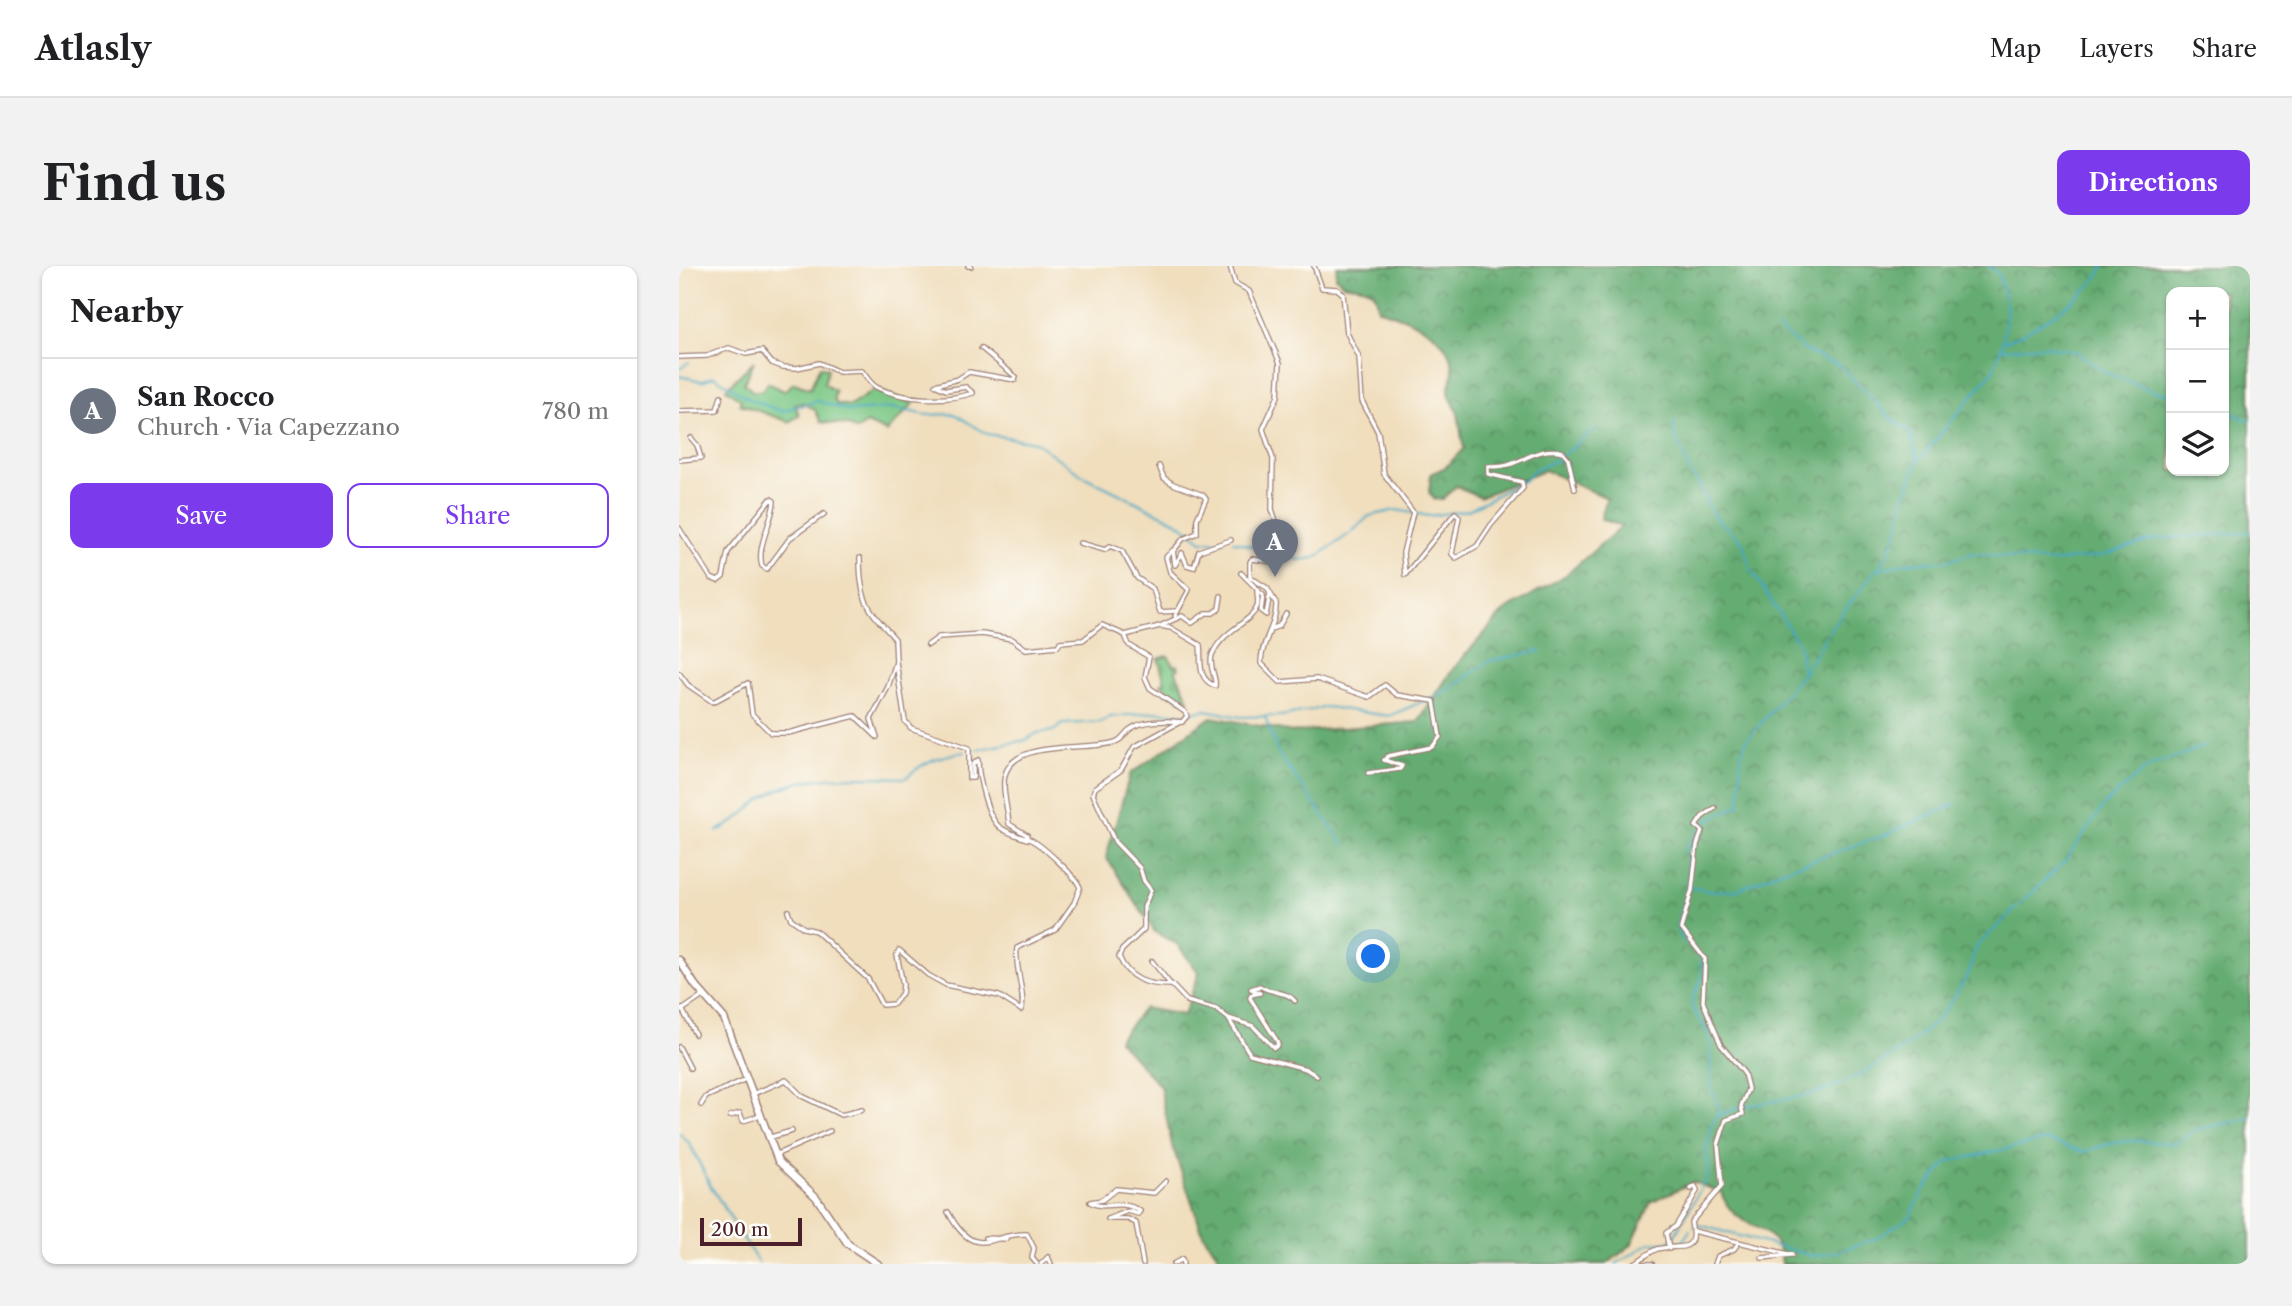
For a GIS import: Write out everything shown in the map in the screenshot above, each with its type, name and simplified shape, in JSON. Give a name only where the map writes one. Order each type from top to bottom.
[{"type":"street","points":[[1230,266],[1235,283],[1249,291],[1280,363],[1278,396],[1263,429],[1273,460],[1272,509],[1286,552],[1275,562],[1252,559],[1249,568],[1251,577],[1270,591],[1277,608],[1271,629],[1263,642],[1261,663],[1280,682],[1317,679],[1366,697],[1385,685],[1397,695],[1434,701],[1440,737],[1432,747],[1388,756],[1384,760],[1399,762],[1402,766],[1400,769],[1368,773]]},
{"type":"street","points":[[1314,266],[1322,288],[1337,289],[1343,294],[1347,333],[1359,357],[1362,401],[1378,432],[1385,477],[1401,493],[1413,512],[1403,553],[1405,575],[1455,513],[1459,517],[1452,554],[1456,558],[1478,546],[1491,525],[1516,498],[1523,488],[1522,482],[1488,474],[1487,466],[1501,469],[1536,451],[1563,452],[1568,458],[1575,489]]},
{"type":"street","points":[[679,357],[707,356],[729,348],[746,355],[762,351],[772,363],[783,367],[797,368],[819,363],[845,373],[862,371],[879,388],[908,397],[944,399],[973,393],[966,387],[946,390],[935,385],[958,379],[969,372],[1014,380],[1016,377],[981,348]]},
{"type":"street","points":[[679,411],[711,412],[718,408],[721,396]]},
{"type":"street","points":[[679,460],[701,458],[697,445],[691,438]]},
{"type":"street","points":[[1159,466],[1164,478],[1206,499],[1197,519],[1197,533],[1183,540],[1166,557],[1165,563],[1170,572],[1189,592],[1174,618]]},
{"type":"street","points":[[679,528],[711,578],[718,581],[723,577],[726,557],[732,545],[771,499],[774,500],[773,515],[760,556],[764,568],[769,566],[790,538],[824,514]]},
{"type":"street","points":[[1174,550],[1175,565],[1182,554],[1187,565],[1194,567],[1199,551],[1231,540]]},
{"type":"street","points":[[1080,543],[1105,550],[1110,546],[1119,549],[1137,578],[1153,589],[1160,612],[1178,611]]},
{"type":"street","points":[[787,911],[791,919],[804,928],[816,931],[868,979],[882,1005],[894,1004],[902,993],[899,950],[928,975],[946,985],[999,996],[1021,1010],[1024,1000],[1016,966],[1017,948],[1055,930],[1080,888],[1075,875],[1058,864],[1043,846],[1005,831],[995,822],[978,775],[978,760],[973,764],[973,778],[969,778],[969,748],[911,728],[905,721],[895,639],[873,618],[863,595],[860,558]]},
{"type":"street","points":[[1241,573],[1263,595],[1261,611],[1265,615],[1269,609],[1270,591]]},
{"type":"street","points":[[1160,626],[1171,628],[1200,645],[1199,666],[1210,684],[1215,686],[1211,657],[1227,633],[1252,614],[1257,607],[1256,593],[1259,591]]},
{"type":"street","points":[[928,645],[939,637],[982,635],[1013,639],[1026,649],[1058,646],[1060,642],[1083,640],[1102,625],[1125,635],[1160,626],[1185,615],[1192,623],[1206,613],[1213,614],[1222,604],[1221,596]]},
{"type":"street","points":[[1271,629],[1279,626],[1286,614]]},
{"type":"street","points":[[1125,635],[1129,645],[1149,657],[1145,677],[1150,688],[1187,716],[1182,722],[1134,747],[1121,770],[1095,788],[1093,794],[1115,842],[1140,868],[1144,881],[1151,890],[1144,907],[1144,929],[1122,950],[1119,957],[1126,971],[1137,979],[1161,985],[1171,984]]},
{"type":"street","points":[[679,674],[687,684],[713,702],[748,683],[752,714],[771,733],[788,733],[855,716],[877,737],[871,722],[873,713],[888,687],[896,662]]},
{"type":"street","points":[[1030,839],[1009,822],[1004,780],[1018,758],[1043,748],[1077,749],[1118,742],[1131,729],[1145,724],[1182,722]]},
{"type":"street","points":[[1636,1264],[1658,1249],[1688,1246],[1697,1213],[1722,1186],[1719,1145],[1728,1117],[1742,1114],[1741,1104],[1749,1085],[1740,1068],[1721,1045],[1701,993],[1707,971],[1705,959],[1681,928],[1692,890],[1701,829],[1696,826],[1698,821],[1715,808]]},
{"type":"street","points":[[679,960],[724,1018],[775,1155],[787,1171],[816,1197],[848,1244],[877,1264]]},
{"type":"street","points":[[1152,961],[1187,1001],[1216,1009],[1228,1018],[1253,1026],[1274,1048],[1278,1045],[1277,1041],[1249,998],[1260,993],[1251,989],[1260,986],[1289,995],[1295,1001]]},
{"type":"street","points":[[695,1034],[680,1011],[704,995]]},
{"type":"street","points":[[1228,1018],[1250,1054],[1305,1069],[1317,1076]]},
{"type":"street","points":[[690,1024],[697,1020]]},
{"type":"street","points":[[679,1047],[690,1068]]},
{"type":"street","points":[[701,1105],[706,1097],[746,1079]]},
{"type":"street","points":[[752,1094],[786,1080],[802,1096],[841,1115],[862,1110]]},
{"type":"street","points":[[730,1116],[740,1113],[743,1121],[759,1116]]},
{"type":"street","points":[[768,1138],[792,1131]]},
{"type":"street","points":[[775,1155],[830,1131]]},
{"type":"street","points":[[1143,1264],[1136,1223],[1128,1219],[1108,1219],[1128,1211],[1138,1214],[1140,1211],[1125,1203],[1102,1206],[1090,1202],[1102,1200],[1116,1189],[1154,1193],[1166,1181]]},
{"type":"street","points":[[1669,1248],[1666,1233],[1676,1226],[1697,1191],[1695,1186],[1692,1189]]},
{"type":"street","points":[[948,1212],[963,1238],[978,1248],[987,1248],[1019,1234],[1027,1234],[1034,1248],[1032,1258],[1039,1264],[1048,1257],[1051,1264]]},
{"type":"street","points":[[1693,1229],[1791,1255],[1762,1258]]},
{"type":"street","points":[[985,1238],[1008,1240]]},
{"type":"street","points":[[1715,1264],[1717,1256],[1734,1249],[1739,1242]]},
{"type":"street","points":[[1173,1264],[1182,1259],[1183,1264]]},
{"type":"street","points":[[1636,1264],[1652,1264]]},
{"type":"green space","points":[[1337,266],[2250,266],[2250,1264],[1782,1264],[1779,1249],[1773,1239],[1736,1215],[1721,1192],[1693,1182],[1651,1202],[1631,1245],[1607,1264],[1224,1264],[1203,1234],[1172,1145],[1160,1086],[1118,1040],[1144,1008],[1184,1015],[1199,973],[1177,944],[1155,932],[1106,857],[1130,774],[1211,717],[1293,732],[1418,722],[1452,670],[1504,611],[1566,575],[1622,526],[1601,519],[1607,498],[1545,470],[1480,497],[1456,486],[1443,499],[1434,499],[1429,492],[1431,474],[1446,467],[1464,448],[1458,416],[1449,394],[1453,370],[1450,357],[1444,346],[1426,329],[1378,309],[1375,295],[1367,288],[1343,284],[1336,277]]},
{"type":"green space","points":[[754,361],[744,383],[753,392],[763,390],[768,383],[784,391],[794,383],[810,389],[820,366],[828,369],[824,384],[835,391],[834,400],[837,404],[850,406],[874,390],[914,403],[887,432],[867,423],[856,430],[848,425],[821,422],[815,410],[804,403],[795,404],[799,415],[789,422],[740,404],[741,400],[726,389]]},
{"type":"green space","points":[[1168,656],[1179,669],[1175,670],[1189,700],[1179,699],[1161,684],[1165,682],[1158,659]]},
{"type":"waterway","points":[[1696,949],[1680,936],[1678,930],[1688,887],[1686,847],[1711,818],[1740,805],[1741,754],[1746,741],[1803,674],[1834,624],[1888,554],[1898,529],[1904,497],[1918,461],[1993,371],[2003,342],[2007,309],[1999,274],[1988,266]]},
{"type":"waterway","points":[[2004,342],[2030,329],[2074,300],[2104,266]]},
{"type":"waterway","points":[[1778,328],[1806,351],[1839,365],[1894,421],[1910,431],[1918,460]]},
{"type":"waterway","points":[[2002,349],[2046,346],[2077,352],[2106,373],[2166,393]]},
{"type":"waterway","points":[[679,369],[689,362]]},
{"type":"waterway","points":[[679,376],[702,381],[714,376],[749,399],[781,411],[818,401],[849,411],[893,408],[926,415],[955,414],[987,434],[1035,442],[1083,476],[1179,523],[1202,541],[1223,541]]},
{"type":"waterway","points":[[2229,412],[2250,421]]},
{"type":"waterway","points":[[1674,422],[1675,435],[1689,470],[1699,484],[1713,515],[1742,541],[1751,570],[1799,644],[1803,673]]},
{"type":"waterway","points":[[1233,541],[1300,560],[1315,558],[1352,532],[1369,516],[1396,510],[1429,516],[1468,510],[1525,480],[1534,470],[1557,460],[1594,430]]},
{"type":"waterway","points":[[1879,569],[1906,563],[1947,561],[1974,553],[2052,562],[2101,556],[2155,539],[2250,532]]},
{"type":"waterway","points":[[1189,713],[1206,710],[1240,717],[1281,716],[1327,707],[1389,716],[1447,691],[1489,661],[1540,651]]},
{"type":"waterway","points":[[977,750],[1026,740],[1037,733],[1053,731],[1063,724],[1102,722],[1110,717],[1157,712],[1183,714]]},
{"type":"waterway","points":[[1265,717],[1278,753],[1345,846]]},
{"type":"waterway","points":[[1715,1118],[1745,1107],[1820,1092],[1861,1074],[1903,1048],[1937,1020],[1966,977],[1978,945],[2064,862],[2105,804],[2148,767],[2206,746]]},
{"type":"waterway","points":[[717,831],[735,821],[761,799],[794,784],[831,778],[906,778],[933,760],[965,752]]},
{"type":"waterway","points":[[1688,887],[1708,891],[1737,890],[1778,872],[1880,837],[1955,804]]},
{"type":"waterway","points":[[1671,1242],[1705,1181],[1709,1166],[1706,1153],[1711,1127],[1719,1111],[1710,1080],[1710,1042],[1691,1004],[1702,977],[1701,957]]},
{"type":"waterway","points":[[1694,1227],[1699,1225],[1813,1256],[1837,1252],[1875,1239],[1910,1217],[1923,1191],[1947,1162],[2046,1140],[2085,1152],[2108,1144],[2129,1141],[2175,1144],[2195,1130],[2250,1118]]},
{"type":"waterway","points":[[679,1133],[690,1144],[710,1185],[759,1264]]},
{"type":"waterway","points":[[1616,1264],[1650,1243],[1683,1241],[1690,1230]]},
{"type":"place","name":"San Rocco","points":[[1275,577]]}]
